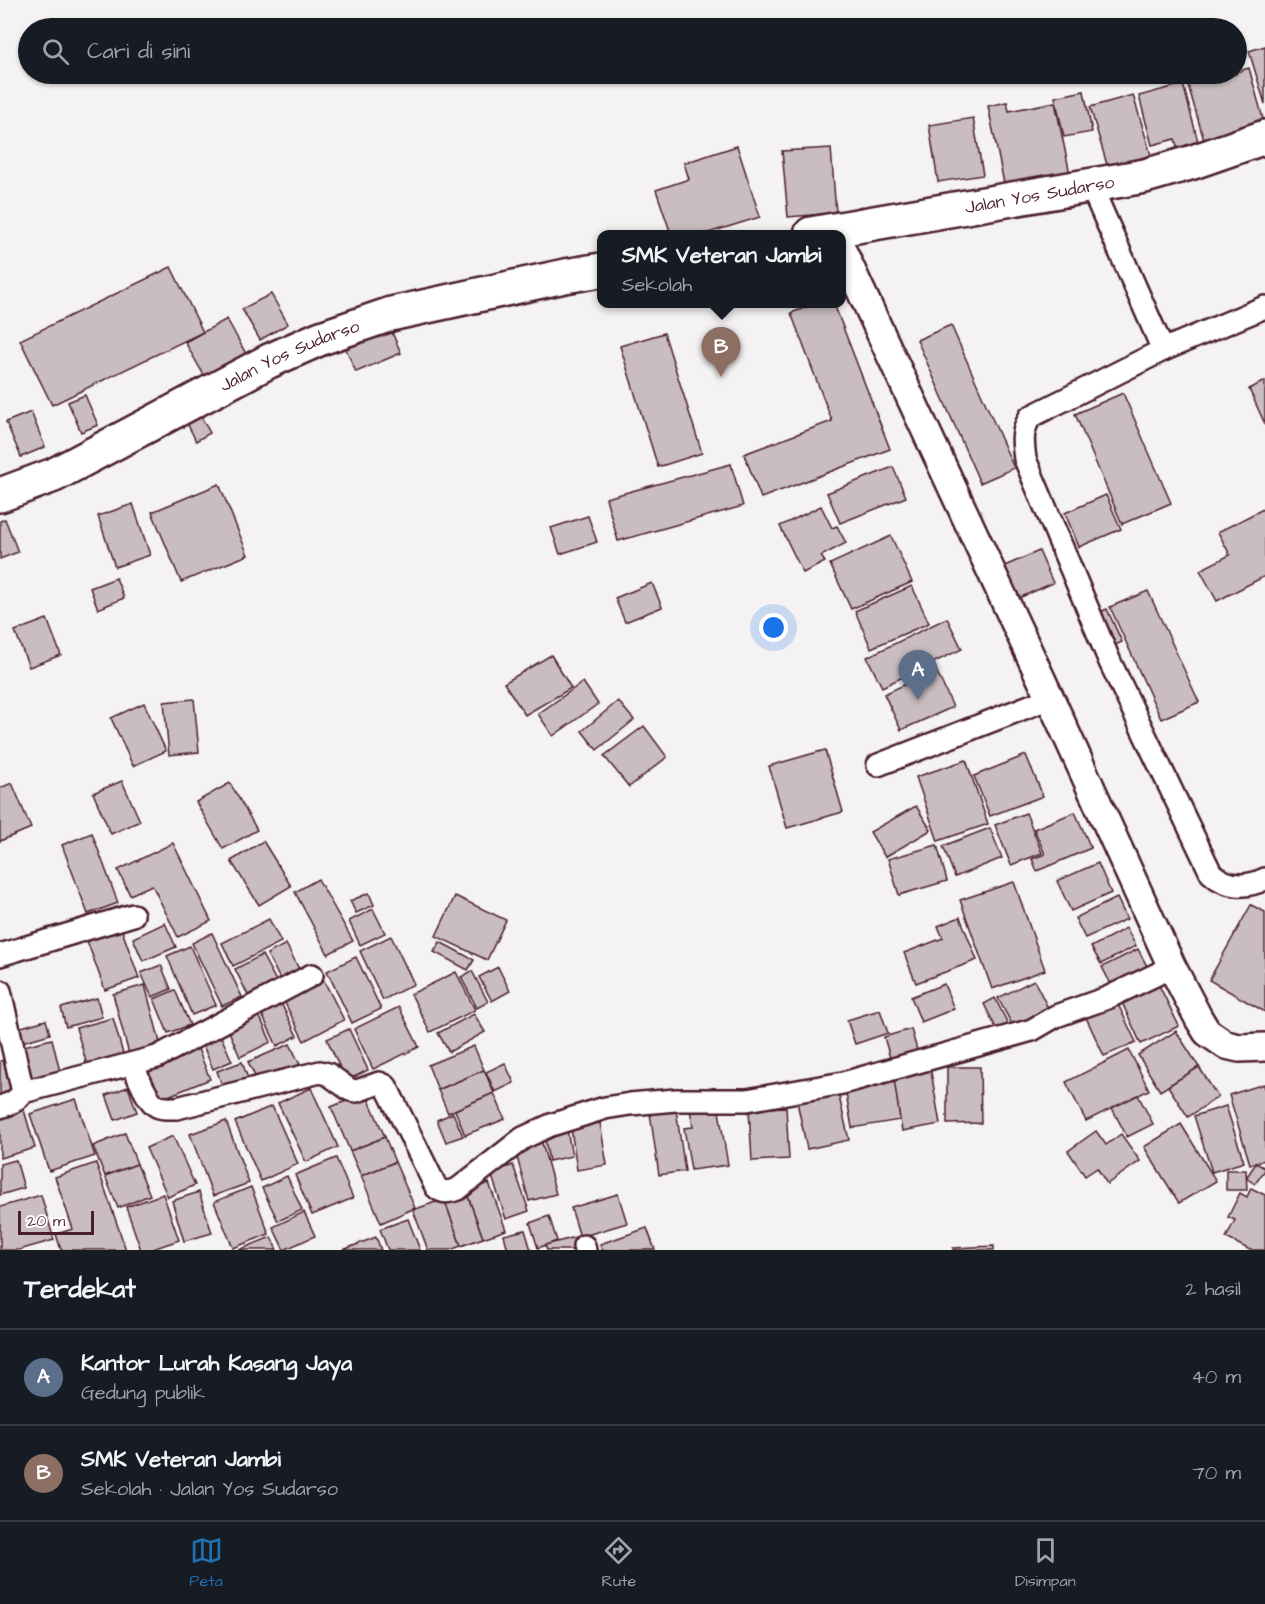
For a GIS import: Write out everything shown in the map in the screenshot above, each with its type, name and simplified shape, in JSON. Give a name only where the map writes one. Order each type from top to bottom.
[{"type":"highway","name":"Jalan Yos Sudarso","points":[[846,234],[1145,176],[1265,137]]},
{"type":"highway","name":"Jalan Yos Sudarso","points":[[0,495],[54,476],[269,360],[321,338],[391,314],[597,271]]},
{"type":"street","points":[[1091,186],[1163,350]]},
{"type":"street","points":[[846,271],[1050,698],[1172,967],[1199,1019],[1207,1032],[1226,1045],[1239,1048],[1265,1047]]},
{"type":"street","points":[[1265,307],[1163,350],[1030,417],[1023,436],[1025,459],[1110,662],[1211,873],[1221,881],[1232,885],[1243,885],[1265,879]]},
{"type":"street","points":[[878,765],[1050,698]]},
{"type":"street","points":[[0,955],[133,915]]},
{"type":"street","points":[[132,1064],[149,1098],[156,1106],[162,1108],[177,1108],[320,1072],[328,1074],[353,1091],[383,1083],[436,1187],[446,1192],[458,1190],[523,1138],[551,1125],[605,1108],[676,1100],[747,1100],[843,1083],[1032,1030],[1056,1017],[1107,998],[1172,967]]},
{"type":"street","points":[[0,1107],[9,1104],[23,1092],[157,1057],[312,975]]},
{"type":"street","points":[[0,991],[23,1092]]},
{"type":"building","points":[[1265,46],[1265,104],[1249,51]]},
{"type":"building","points":[[1249,68],[1265,126],[1206,147],[1188,85],[1247,84],[1247,69]]},
{"type":"building","points":[[1183,84],[1201,153],[1180,158],[1175,139],[1152,145],[1139,96]]},
{"type":"building","points":[[1084,91],[1092,132],[1064,137],[1055,97]]},
{"type":"building","points":[[1133,95],[1151,155],[1108,168],[1090,107]]},
{"type":"building","points":[[1007,102],[1009,111],[1055,102],[1071,179],[1006,193],[988,106]]},
{"type":"building","points":[[973,118],[983,175],[938,182],[929,125]]},
{"type":"building","points":[[737,146],[760,217],[718,230],[670,230],[656,190],[689,179],[684,163]]},
{"type":"building","points":[[831,148],[836,213],[788,217],[782,151]]},
{"type":"building","points":[[171,267],[203,332],[52,405],[20,340]]},
{"type":"building","points":[[271,294],[288,324],[260,340],[242,309]]},
{"type":"building","points":[[804,308],[836,308],[890,449],[761,498],[744,454],[832,421],[791,313]]},
{"type":"building","points":[[227,319],[246,354],[205,377],[185,342]]},
{"type":"building","points":[[951,325],[1014,468],[980,483],[917,340]]},
{"type":"building","points":[[391,330],[401,353],[356,372],[346,349]]},
{"type":"building","points":[[664,333],[702,453],[658,467],[620,346]]},
{"type":"building","points":[[1265,381],[1265,424],[1249,389]]},
{"type":"building","points":[[1123,393],[1171,503],[1122,524],[1075,414]]},
{"type":"building","points":[[85,395],[98,425],[81,432],[68,402]]},
{"type":"building","points":[[31,412],[45,447],[21,457],[6,422]]},
{"type":"building","points":[[200,415],[210,433],[196,441],[187,423]]},
{"type":"building","points":[[731,464],[743,506],[618,541],[606,498]]},
{"type":"building","points":[[893,467],[906,497],[840,523],[827,493]]},
{"type":"building","points":[[219,484],[248,555],[181,582],[152,512]]},
{"type":"building","points":[[1106,495],[1121,529],[1079,547],[1065,513]]},
{"type":"building","points":[[133,504],[150,555],[115,567],[98,516]]},
{"type":"building","points":[[821,506],[832,528],[837,526],[846,543],[821,556],[825,562],[803,573],[780,526]]},
{"type":"building","points":[[1265,508],[1265,576],[1217,601],[1200,570],[1230,555],[1218,532]]},
{"type":"building","points":[[588,516],[597,542],[560,554],[551,528]]},
{"type":"building","points":[[5,519],[18,552],[0,559],[0,521]]},
{"type":"building","points":[[891,536],[912,582],[851,609],[830,564]]},
{"type":"building","points":[[1039,551],[1053,583],[1012,601],[998,569]]},
{"type":"building","points":[[116,578],[124,598],[98,609],[90,588]]},
{"type":"building","points":[[652,583],[662,607],[625,622],[615,598]]},
{"type":"building","points":[[912,586],[929,623],[871,648],[855,611]]},
{"type":"building","points":[[1148,591],[1199,702],[1161,719],[1110,607]]},
{"type":"building","points":[[1107,609],[1122,642],[1108,649],[1093,615]]},
{"type":"building","points":[[947,618],[962,649],[882,687],[867,657]]},
{"type":"building","points":[[47,619],[61,655],[29,667],[15,631]]},
{"type":"building","points":[[551,655],[571,688],[525,715],[504,683]]},
{"type":"building","points":[[936,670],[953,707],[901,730],[884,694]]},
{"type":"building","points":[[583,682],[598,704],[553,736],[538,714]]},
{"type":"building","points":[[194,699],[199,752],[169,755],[164,702]]},
{"type":"building","points":[[618,701],[634,720],[597,750],[582,731]]},
{"type":"building","points":[[144,703],[166,751],[133,766],[111,718]]},
{"type":"building","points":[[644,726],[667,757],[629,787],[604,756]]},
{"type":"building","points":[[825,750],[843,812],[787,828],[769,766]]},
{"type":"building","points":[[1026,755],[1043,796],[990,816],[974,776]]},
{"type":"building","points":[[966,760],[988,824],[938,841],[916,777]]},
{"type":"building","points":[[122,781],[140,821],[111,834],[93,793]]},
{"type":"building","points":[[12,783],[31,828],[0,841],[0,788]]},
{"type":"building","points":[[230,783],[257,830],[223,849],[196,802]]},
{"type":"building","points":[[916,806],[931,830],[885,857],[870,832]]},
{"type":"building","points":[[1075,812],[1091,848],[1037,871],[1032,859],[1045,854],[1034,829]]},
{"type":"building","points":[[1026,813],[1042,853],[1011,865],[995,825]]},
{"type":"building","points":[[990,828],[1002,858],[955,877],[943,846]]},
{"type":"building","points":[[92,833],[118,903],[88,914],[62,845]]},
{"type":"building","points":[[263,841],[291,886],[259,905],[231,861]]},
{"type":"building","points":[[173,843],[211,921],[178,937],[152,885],[130,895],[118,870]]},
{"type":"building","points":[[937,845],[947,881],[899,895],[888,859]]},
{"type":"building","points":[[1098,863],[1111,893],[1071,911],[1057,881]]},
{"type":"building","points":[[318,879],[353,941],[328,954],[295,892]]},
{"type":"building","points":[[1014,882],[1045,970],[992,989],[960,900]]},
{"type":"building","points":[[369,893],[374,905],[356,913],[350,901]]},
{"type":"building","points":[[455,896],[506,920],[487,960],[436,936]]},
{"type":"building","points":[[1117,898],[1127,919],[1085,938],[1075,918]]},
{"type":"building","points":[[1251,905],[1265,912],[1265,1012],[1209,980]]},
{"type":"building","points":[[373,909],[385,933],[360,945],[349,921]]},
{"type":"building","points":[[960,917],[977,960],[916,983],[904,953],[943,938],[938,926]]},
{"type":"building","points":[[269,919],[281,942],[233,966],[222,943]]},
{"type":"building","points":[[165,923],[176,947],[143,961],[133,938]]},
{"type":"building","points":[[120,925],[139,978],[105,990],[86,938]]},
{"type":"building","points":[[1126,928],[1136,946],[1101,964],[1091,947]]},
{"type":"building","points":[[212,933],[242,997],[222,1006],[192,943]]},
{"type":"building","points":[[391,936],[414,984],[383,1000],[360,951]]},
{"type":"building","points":[[440,942],[474,960],[468,970],[434,952]]},
{"type":"building","points":[[286,944],[299,969],[280,979],[267,954]]},
{"type":"building","points":[[190,946],[216,1005],[192,1015],[167,956]]},
{"type":"building","points":[[1138,949],[1151,974],[1115,992],[1102,967]]},
{"type":"building","points":[[262,955],[276,981],[248,995],[235,969]]},
{"type":"building","points":[[356,957],[381,1009],[352,1023],[327,971]]},
{"type":"building","points":[[161,965],[171,989],[152,997],[141,973]]},
{"type":"building","points":[[498,967],[510,991],[492,1001],[479,977]]},
{"type":"building","points":[[472,971],[488,1002],[477,1008],[461,977]]},
{"type":"building","points":[[456,972],[475,1010],[430,1032],[411,994]]},
{"type":"building","points":[[322,977],[344,1020],[304,1041],[282,997]]},
{"type":"building","points":[[1156,979],[1179,1026],[1141,1044],[1119,996]]},
{"type":"building","points":[[1034,980],[1049,1010],[1014,1028],[998,998]]},
{"type":"building","points":[[944,984],[954,1009],[921,1022],[911,997]]},
{"type":"building","points":[[145,985],[162,1050],[130,1058],[113,994]]},
{"type":"building","points":[[175,990],[190,1025],[168,1033],[154,999]]},
{"type":"building","points":[[278,997],[297,1036],[277,1046],[258,1006]]},
{"type":"building","points":[[97,998],[102,1017],[66,1027],[61,1008]]},
{"type":"building","points":[[995,998],[1009,1026],[998,1032],[984,1004]]},
{"type":"building","points":[[1115,998],[1136,1042],[1104,1056],[1084,1013]]},
{"type":"building","points":[[399,1007],[419,1047],[373,1069],[354,1029]]},
{"type":"building","points":[[880,1010],[888,1033],[855,1044],[847,1020]]},
{"type":"building","points":[[474,1014],[485,1032],[449,1052],[438,1033]]},
{"type":"building","points":[[259,1015],[271,1042],[240,1057],[228,1029]]},
{"type":"building","points":[[113,1018],[125,1061],[89,1071],[76,1028]]},
{"type":"building","points":[[46,1020],[50,1034],[15,1044],[11,1030]]},
{"type":"building","points":[[349,1029],[368,1070],[346,1081],[327,1039]]},
{"type":"building","points":[[911,1029],[919,1057],[892,1065],[884,1037]]},
{"type":"building","points":[[1176,1031],[1199,1067],[1160,1091],[1138,1055]]},
{"type":"building","points":[[219,1032],[232,1061],[213,1069],[201,1041]]},
{"type":"building","points":[[52,1039],[62,1080],[30,1087],[20,1047]]},
{"type":"building","points":[[196,1044],[210,1079],[156,1101],[142,1067]]},
{"type":"building","points":[[290,1044],[301,1067],[260,1086],[248,1062]]},
{"type":"building","points":[[474,1046],[484,1070],[438,1090],[428,1065]]},
{"type":"building","points":[[1129,1050],[1149,1090],[1086,1121],[1066,1082]]},
{"type":"building","points":[[3,1060],[12,1095],[0,1098],[0,1061]]},
{"type":"building","points":[[242,1062],[250,1084],[225,1094],[217,1071]]},
{"type":"building","points":[[505,1063],[514,1083],[495,1092],[486,1072]]},
{"type":"building","points":[[930,1066],[940,1124],[902,1131],[892,1072]]},
{"type":"building","points":[[947,1067],[980,1067],[981,1123],[947,1124]]},
{"type":"building","points":[[1199,1067],[1218,1097],[1188,1117],[1168,1086]]},
{"type":"building","points":[[484,1070],[494,1093],[448,1113],[438,1090]]},
{"type":"building","points":[[894,1079],[900,1120],[852,1128],[845,1087]]},
{"type":"building","points":[[1264,1084],[1265,1160],[1250,1164],[1229,1095]]},
{"type":"building","points":[[128,1087],[137,1112],[115,1120],[106,1095]]},
{"type":"building","points":[[311,1088],[338,1147],[306,1162],[278,1103]]},
{"type":"building","points":[[837,1088],[849,1140],[807,1149],[796,1097]]},
{"type":"building","points":[[366,1093],[385,1137],[350,1151],[331,1107]]},
{"type":"building","points":[[494,1093],[505,1119],[465,1135],[455,1110]]},
{"type":"building","points":[[1138,1095],[1153,1124],[1127,1137],[1112,1108]]},
{"type":"building","points":[[76,1099],[95,1156],[49,1171],[30,1114]]},
{"type":"building","points":[[718,1105],[728,1165],[691,1170],[684,1128],[693,1127],[690,1109]]},
{"type":"building","points":[[272,1106],[298,1164],[261,1181],[235,1122]]},
{"type":"building","points":[[1226,1106],[1244,1162],[1212,1172],[1194,1116]]},
{"type":"building","points":[[786,1107],[789,1159],[752,1161],[749,1109]]},
{"type":"building","points":[[676,1109],[685,1171],[659,1175],[650,1113]]},
{"type":"building","points":[[24,1110],[35,1148],[0,1158],[0,1117]]},
{"type":"building","points":[[453,1113],[463,1136],[446,1142],[437,1120]]},
{"type":"building","points":[[226,1121],[249,1183],[213,1196],[190,1134]]},
{"type":"building","points":[[600,1123],[607,1165],[577,1170],[571,1128]]},
{"type":"building","points":[[1181,1124],[1216,1181],[1179,1203],[1144,1147]]},
{"type":"building","points":[[567,1130],[572,1156],[549,1161],[544,1134]]},
{"type":"building","points":[[1096,1131],[1106,1145],[1121,1134],[1140,1161],[1107,1184],[1097,1168],[1085,1176],[1068,1151]]},
{"type":"building","points":[[125,1133],[137,1164],[105,1176],[93,1146]]},
{"type":"building","points":[[173,1136],[195,1185],[168,1197],[146,1148]]},
{"type":"building","points":[[385,1137],[395,1162],[361,1176],[350,1151]]},
{"type":"building","points":[[542,1143],[556,1194],[529,1201],[515,1150]]},
{"type":"building","points":[[336,1158],[353,1198],[312,1215],[295,1175]]},
{"type":"building","points":[[16,1160],[24,1188],[0,1195],[0,1164]]},
{"type":"building","points":[[395,1162],[415,1208],[381,1223],[361,1176]]},
{"type":"building","points":[[96,1163],[126,1250],[61,1250],[56,1234],[73,1229],[55,1177]]},
{"type":"building","points":[[1256,1163],[1265,1170],[1255,1184],[1246,1178]]},
{"type":"building","points":[[137,1164],[150,1195],[118,1208],[105,1176]]},
{"type":"building","points":[[513,1165],[529,1211],[506,1219],[491,1173]]},
{"type":"building","points":[[1226,1170],[1246,1170],[1247,1190],[1226,1190]]},
{"type":"building","points":[[287,1176],[302,1210],[278,1221],[262,1188]]},
{"type":"building","points":[[489,1183],[506,1230],[483,1238],[466,1191]]},
{"type":"building","points":[[251,1187],[269,1234],[233,1248],[214,1202]]},
{"type":"building","points":[[1251,1188],[1265,1195],[1265,1250],[1250,1250],[1226,1238],[1235,1220],[1228,1217],[1240,1193],[1247,1197]]},
{"type":"building","points":[[466,1191],[483,1238],[461,1246],[444,1199]]},
{"type":"building","points":[[199,1192],[212,1233],[184,1241],[172,1201]]},
{"type":"building","points":[[163,1194],[179,1240],[150,1250],[141,1250],[126,1207]]},
{"type":"building","points":[[618,1194],[627,1223],[580,1237],[571,1208]]},
{"type":"building","points":[[41,1195],[54,1240],[19,1250],[0,1250],[0,1207]]},
{"type":"building","points":[[444,1199],[461,1246],[450,1250],[428,1250],[413,1210]]},
{"type":"building","points":[[304,1212],[315,1236],[284,1250],[273,1227]]},
{"type":"building","points":[[549,1216],[557,1241],[538,1248],[530,1223]]},
{"type":"building","points":[[408,1219],[420,1250],[388,1250],[380,1229]]},
{"type":"building","points":[[647,1228],[655,1250],[602,1250],[600,1244]]},
{"type":"building","points":[[525,1230],[531,1250],[508,1250],[504,1235]]},
{"type":"building","points":[[271,1237],[277,1250],[239,1250]]},
{"type":"building","points":[[376,1237],[381,1250],[343,1250]]},
{"type":"building","points":[[576,1237],[580,1250],[547,1250],[545,1245]]},
{"type":"building","points":[[994,1246],[994,1250],[953,1250],[953,1248]]},
{"type":"place","name":"SMK Veteran Jambi","points":[[721,377]]},
{"type":"place","name":"Kantor Lurah Kasang Jaya","points":[[918,700]]}]
